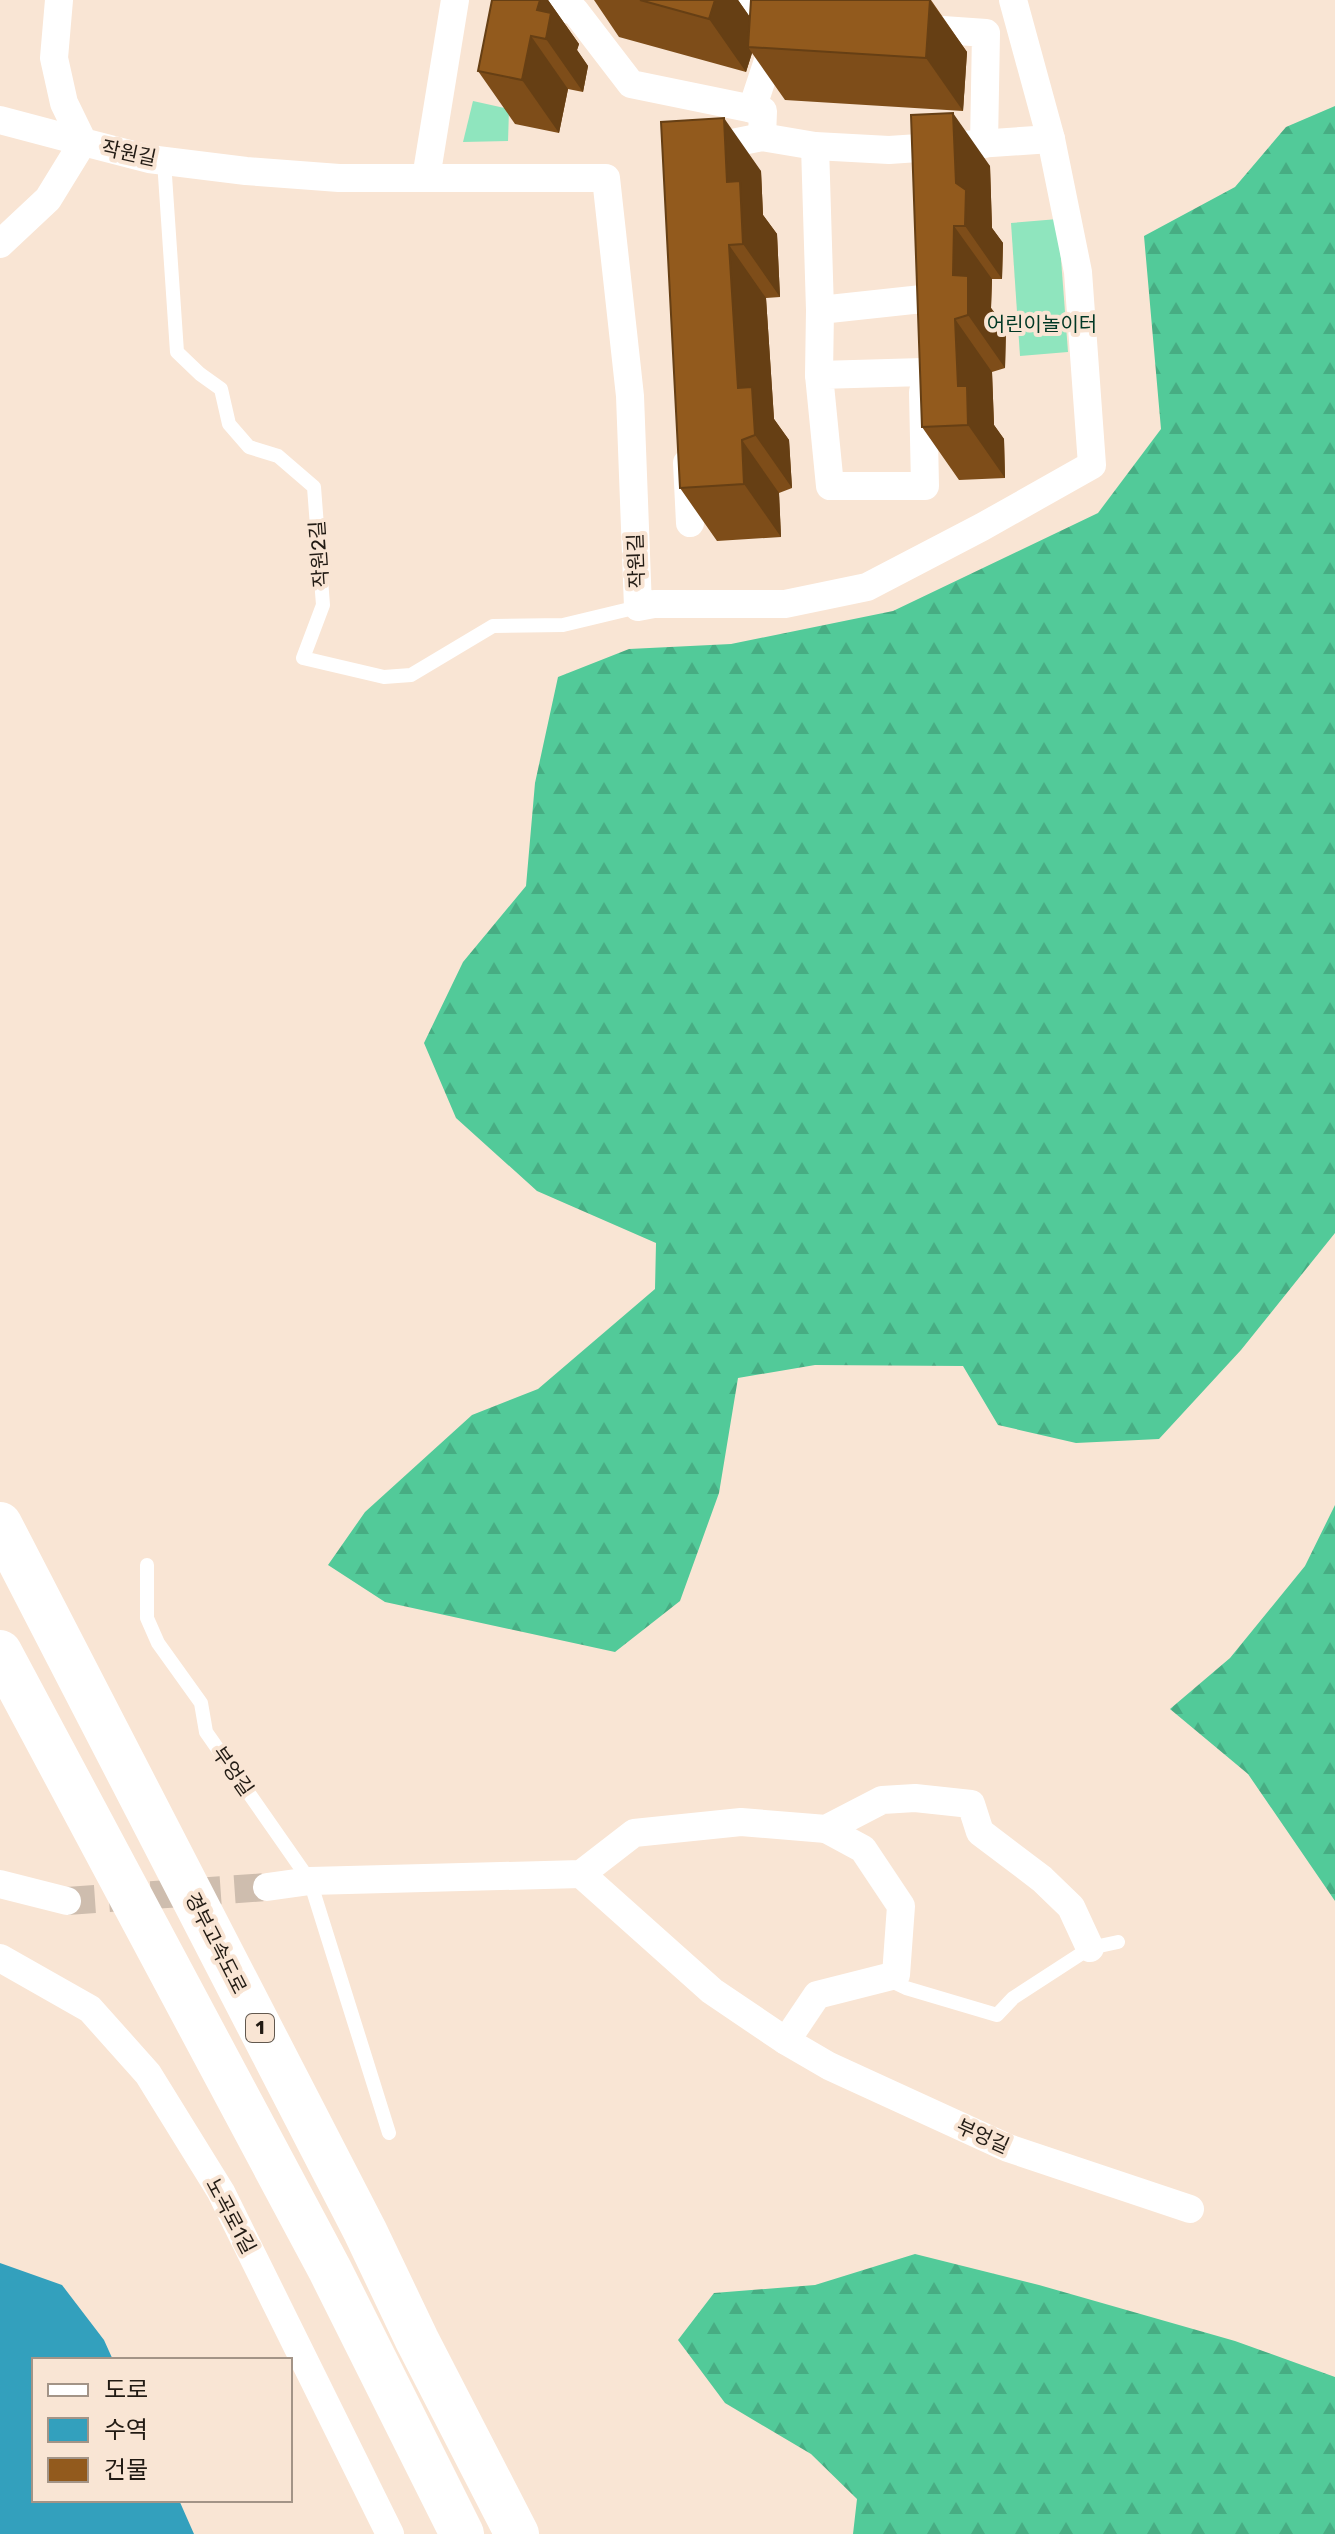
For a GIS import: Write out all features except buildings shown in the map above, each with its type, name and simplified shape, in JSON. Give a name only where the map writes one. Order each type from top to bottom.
[{"type":"highway","name":"경부고속도로","points":[[0,1524],[336,2175],[517,2534]]},
{"type":"highway","points":[[0,1652],[323,2256],[462,2534]]},
{"type":"street","name":"작원길","points":[[59,0],[54,58],[64,103],[83,142]]},
{"type":"street","points":[[426,178],[455,0]]},
{"type":"street","points":[[717,0],[782,18],[813,20]]},
{"type":"street","name":"작원길","points":[[83,142],[164,161],[339,178],[606,178],[630,396],[638,607],[654,604],[785,604],[867,587],[1092,465],[1078,272],[1051,139],[1008,0]]},
{"type":"street","points":[[520,7],[575,11],[631,84],[763,111],[762,137]]},
{"type":"street","points":[[752,109],[782,18]]},
{"type":"street","points":[[892,26],[986,33],[984,144]]},
{"type":"street","points":[[0,120],[83,142]]},
{"type":"street","points":[[669,156],[762,137],[815,146],[889,150],[1051,139]]},
{"type":"street","name":"작원길","points":[[0,244],[48,199],[83,142]]},
{"type":"street","points":[[815,146],[819,375],[830,486],[925,486],[921,269]]},
{"type":"street","points":[[919,148],[919,178]]},
{"type":"street","points":[[820,310],[922,299]]},
{"type":"street","points":[[819,375],[923,372]]},
{"type":"street","points":[[685,443],[690,523]]},
{"type":"street","points":[[826,1829],[882,1800],[915,1798],[971,1804],[980,1832],[1042,1879],[1071,1907],[1090,1948]]},
{"type":"street","points":[[267,1887],[310,1881],[581,1874],[634,1833],[741,1822],[826,1829],[863,1849],[901,1906],[896,1975],[817,1995],[786,2041]]},
{"type":"street","name":"부엉길","points":[[581,1874],[712,1991],[829,2066],[1008,2148],[1190,2209]]},
{"type":"street","points":[[0,1884],[67,1901]]},
{"type":"street","name":"노곡로1길","points":[[0,1958],[90,2009],[148,2074],[221,2192],[390,2534]]},
{"type":"lane","name":"작원2길","points":[[164,161],[177,352],[221,389],[229,424],[249,447],[278,456],[314,487],[323,605],[303,658],[384,677],[411,675],[493,626],[563,625],[638,607]]},
{"type":"lane","name":"부엉길","points":[[147,1565],[147,1618],[158,1643],[201,1703],[206,1732],[310,1881],[389,2133]]},
{"type":"lane","points":[[885,1977],[906,1988],[997,2015],[1013,1998],[1090,1948],[1118,1942]]},
{"type":"green space","points":[[473,101],[509,109],[508,141],[463,142]]},
{"type":"green space","points":[[1335,106],[1335,1233],[1241,1350],[1159,1439],[1076,1443],[998,1425],[963,1366],[815,1365],[738,1378],[719,1493],[680,1601],[615,1652],[385,1602],[328,1565],[365,1512],[472,1415],[538,1389],[655,1289],[656,1243],[537,1191],[456,1118],[424,1043],[463,962],[526,886],[535,783],[558,677],[629,649],[731,644],[893,611],[1098,513],[1161,429],[1144,236],[1235,187],[1286,127]]},
{"type":"green space","name":"어린이놀이터","points":[[1058,219],[1068,352],[1020,356],[1011,223]]},
{"type":"green space","points":[[1335,1505],[1335,1901],[1248,1774],[1170,1709],[1230,1658],[1305,1566]]},
{"type":"green space","points":[[915,2254],[1039,2285],[1235,2341],[1335,2377],[1335,2534],[853,2534],[857,2499],[811,2454],[725,2403],[678,2340],[714,2293],[815,2285]]},
{"type":"water","points":[[0,2263],[62,2285],[104,2340],[112,2358],[32,2358],[32,2502],[180,2502],[194,2534],[0,2534]]},
{"type":"tunnel","points":[[67,1901],[267,1887]]}]
